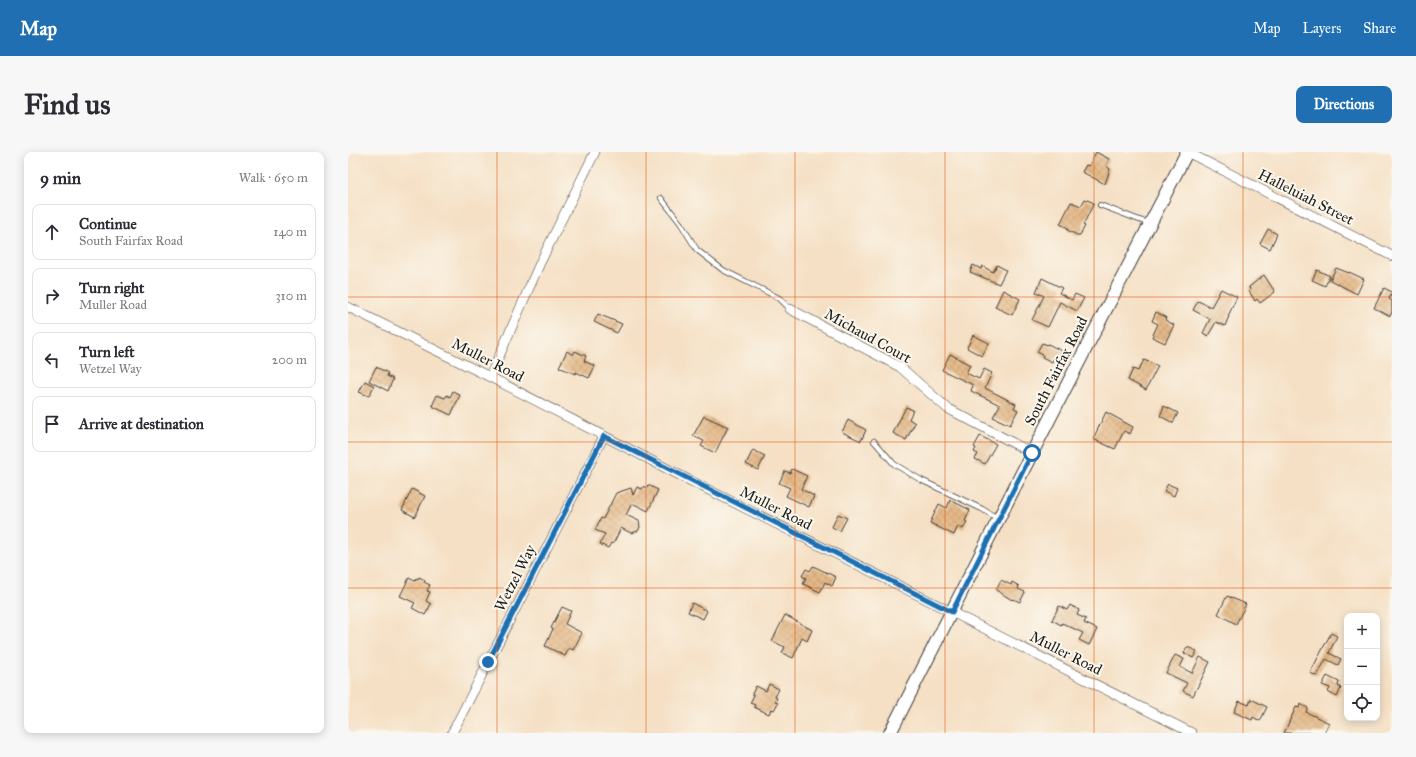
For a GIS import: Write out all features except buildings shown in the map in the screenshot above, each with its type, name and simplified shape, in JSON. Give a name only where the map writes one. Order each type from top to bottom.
[{"type":"street","points":[[490,377],[540,263],[594,152]]},
{"type":"street","name":"South Fairfax Road","points":[[890,733],[998,519],[1187,152]]},
{"type":"street","name":"Halleluiah Street","points":[[1187,152],[1392,256]]},
{"type":"street","name":"Muller Road","points":[[348,306],[1192,733]]},
{"type":"street","name":"Michaud Court","points":[[790,309],[900,366],[947,408],[1032,453]]},
{"type":"street","name":"Wetzel Way","points":[[452,733],[604,436]]},
{"type":"lane","points":[[661,198],[681,224],[696,250],[723,270],[779,298],[790,309]]},
{"type":"lane","points":[[1100,206],[1150,224]]},
{"type":"lane","points":[[874,441],[894,464],[921,480],[982,509],[998,519]]},
{"type":"route","points":[[488,662],[604,436],[952,612],[1032,453]]}]
